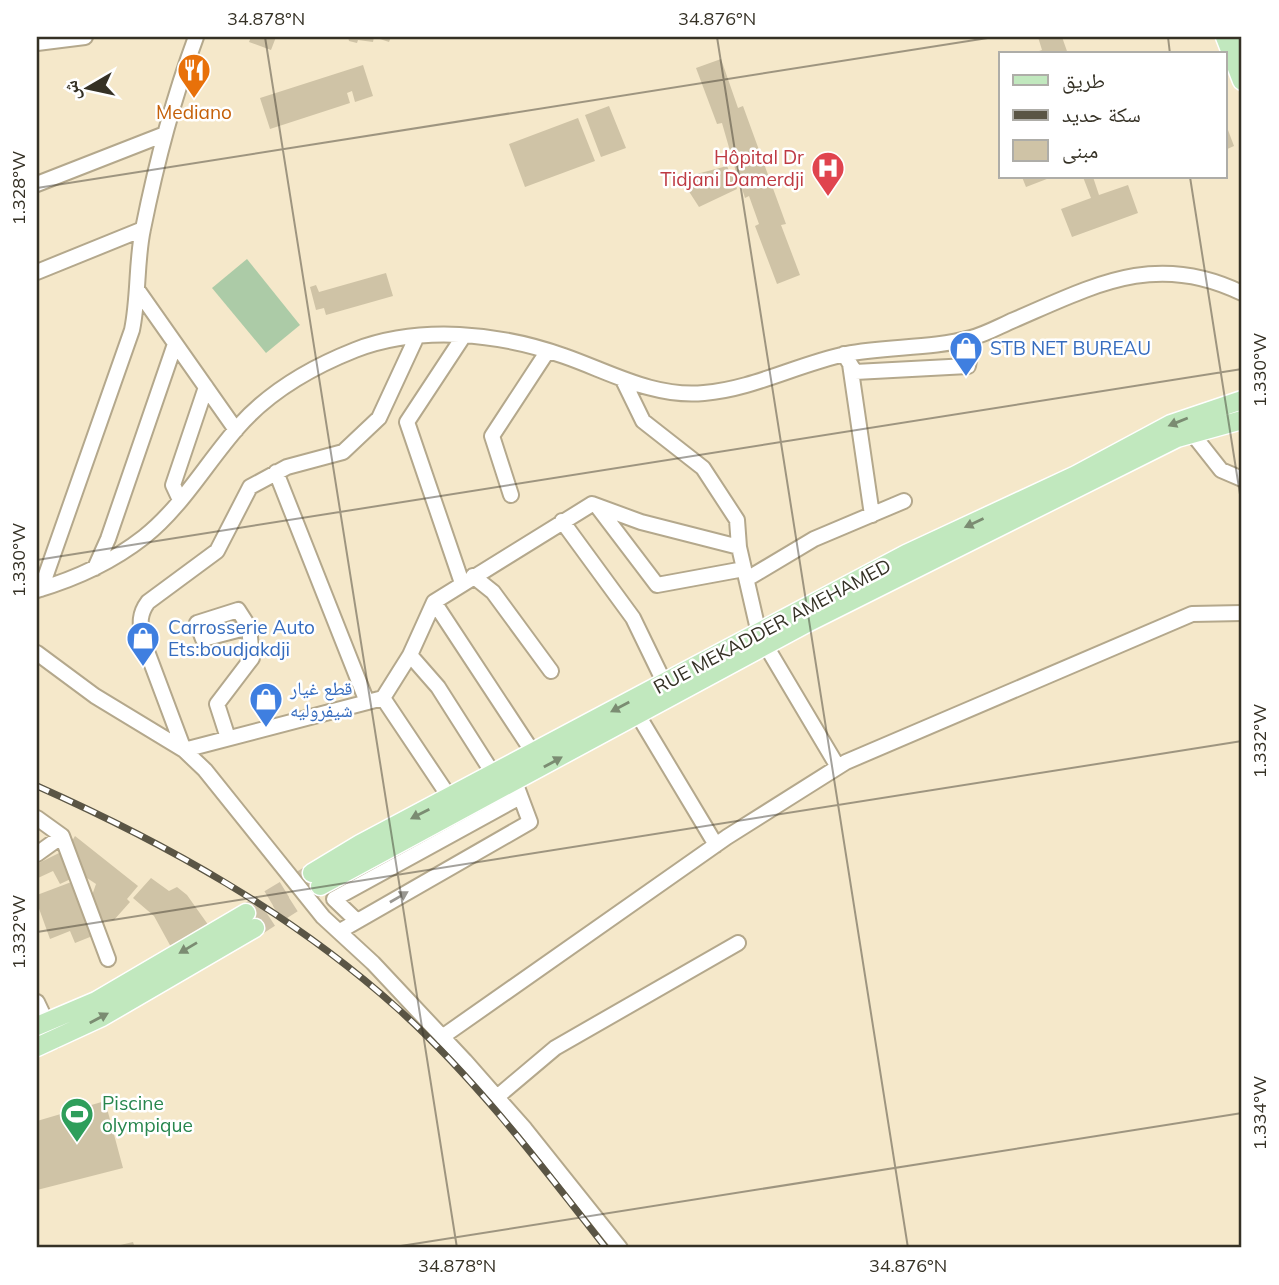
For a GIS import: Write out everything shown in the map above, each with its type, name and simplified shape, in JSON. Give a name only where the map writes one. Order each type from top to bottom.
[{"type":"main road","points":[[1225,37],[1239,51]]},
{"type":"main road","points":[[1239,37],[1242,81]]},
{"type":"main road","name":"RUE MEKADDER AMEHAMED","points":[[1242,400],[1171,424],[1076,475],[906,554],[762,640],[638,715],[518,790],[316,880],[360,844],[665,684],[762,640],[1191,432],[1242,420]]},
{"type":"main road","points":[[37,1047],[55,1040],[251,921],[96,1001],[42,1025]]},
{"type":"street","points":[[37,43],[85,37]]},
{"type":"street","points":[[39,590],[132,330],[139,292],[143,229],[165,134],[196,37]]},
{"type":"street","points":[[37,184],[165,134]]},
{"type":"street","points":[[37,272],[143,229]]},
{"type":"street","points":[[39,590],[95,568],[145,536],[180,499],[236,430],[273,394],[316,367],[392,337],[463,337],[547,352],[623,380],[665,392],[703,394],[847,359],[973,338],[1101,285],[1139,274],[1183,273],[1242,293]]},
{"type":"street","points":[[139,292],[236,430]]},
{"type":"street","points":[[184,750],[142,638],[139,619],[142,610],[148,602],[218,551],[250,487],[276,472],[343,452],[379,418],[417,336]]},
{"type":"street","points":[[463,337],[407,422],[468,579],[493,592],[551,671]]},
{"type":"street","points":[[847,359],[855,372],[968,366],[973,338]]},
{"type":"street","points":[[95,568],[176,344]]},
{"type":"street","points":[[915,346],[918,369]]},
{"type":"street","points":[[511,495],[492,436],[547,352]]},
{"type":"street","points":[[847,359],[872,515]]},
{"type":"street","points":[[623,380],[643,421],[703,468],[737,520],[739,547],[762,640],[838,767]]},
{"type":"street","points":[[180,499],[173,485],[206,387]]},
{"type":"street","points":[[1191,432],[1221,470],[1242,479]]},
{"type":"street","points":[[276,472],[367,702]]},
{"type":"street","points":[[597,506],[657,585],[746,574],[814,539],[904,501]]},
{"type":"street","points":[[184,750],[383,698],[410,655],[434,601],[592,504],[641,522],[739,547]]},
{"type":"street","points":[[562,521],[633,618],[665,684]]},
{"type":"street","points":[[434,601],[534,754]]},
{"type":"street","points":[[442,1037],[716,845],[838,767],[1192,614],[1242,613]]},
{"type":"street","points":[[228,738],[216,704],[252,658],[249,627]]},
{"type":"street","points":[[37,653],[96,696],[184,750],[205,770],[323,917],[340,931],[497,1097],[620,1248]]},
{"type":"street","points":[[410,655],[439,687],[494,775]]},
{"type":"street","points":[[383,698],[450,798]]},
{"type":"street","points":[[638,715],[716,845]]},
{"type":"street","points":[[340,931],[530,822],[518,790],[334,900],[357,921]]},
{"type":"street","points":[[37,818],[62,836],[108,959]]},
{"type":"street","points":[[37,854],[62,836]]},
{"type":"street","points":[[497,1097],[555,1048],[738,943]]},
{"type":"street","points":[[37,1002],[42,1025],[55,1040]]},
{"type":"green space","points":[[247,259],[300,325],[266,353],[212,288]]},
{"type":"building","points":[[251,37],[276,37],[271,50],[249,42]]},
{"type":"building","points":[[348,37],[374,37],[373,42],[358,40],[357,43],[349,41]]},
{"type":"building","points":[[374,37],[391,37],[389,42]]},
{"type":"building","points":[[1038,37],[1062,37],[1067,52],[1036,52],[1042,50]]},
{"type":"building","points":[[721,59],[738,108],[743,106],[786,224],[781,225],[800,275],[777,284],[755,226],[759,224],[749,196],[745,198],[739,179],[735,183],[737,189],[699,207],[688,190],[689,176],[727,166],[730,173],[736,172],[722,123],[717,124],[696,68]]},
{"type":"building","points":[[363,65],[373,96],[355,102],[352,91],[347,93],[350,103],[270,129],[260,98]]},
{"type":"building","points":[[609,106],[626,148],[601,157],[585,115]]},
{"type":"building","points":[[578,118],[595,161],[525,187],[509,144]]},
{"type":"building","points":[[1226,125],[1234,146],[1226,150]]},
{"type":"building","points":[[1022,178],[1049,178],[1026,187]]},
{"type":"building","points":[[1083,178],[1093,178],[1099,195],[1128,185],[1138,213],[1072,237],[1061,209],[1091,198]]},
{"type":"building","points":[[386,273],[393,296],[326,315],[324,308],[316,310],[310,287],[316,285],[319,292]]},
{"type":"building","points":[[75,836],[138,886],[127,899],[130,902],[114,920],[96,921],[90,901],[96,884],[84,876],[69,846]]},
{"type":"building","points":[[63,851],[75,877],[60,884],[53,871],[38,878],[37,864]]},
{"type":"building","points":[[151,878],[169,891],[177,887],[187,895],[209,926],[171,947],[154,916],[133,898]]},
{"type":"building","points":[[74,881],[95,935],[75,943],[70,931],[50,939],[37,903],[37,895]]},
{"type":"building","name":"Piscine olympique","points":[[105,1101],[123,1168],[37,1190],[37,1121]]},
{"type":"building","points":[[133,1242],[135,1248],[112,1247]]},
{"type":"tunnel","points":[[246,913],[312,873]]},
{"type":"tunnel","points":[[255,928],[320,886]]},
{"type":"railway","points":[[37,786],[133,832],[226,883],[314,941],[356,974],[426,1035],[481,1093],[606,1248]]},
{"type":"place","name":"Mediano","points":[[194,100]]},
{"type":"place","name":"Hôpital Dr Tidjani Damerdji","points":[[828,198]]},
{"type":"place","name":"STB NET BUREAU","points":[[966,378]]},
{"type":"place","name":"Carrosserie Auto Ets:boudjakdji","points":[[143,668]]},
{"type":"place","name":"قطع غيار شيفروليه","points":[[266,729]]},
{"type":"place","name":"Piscine olympique","points":[[77,1144]]}]
